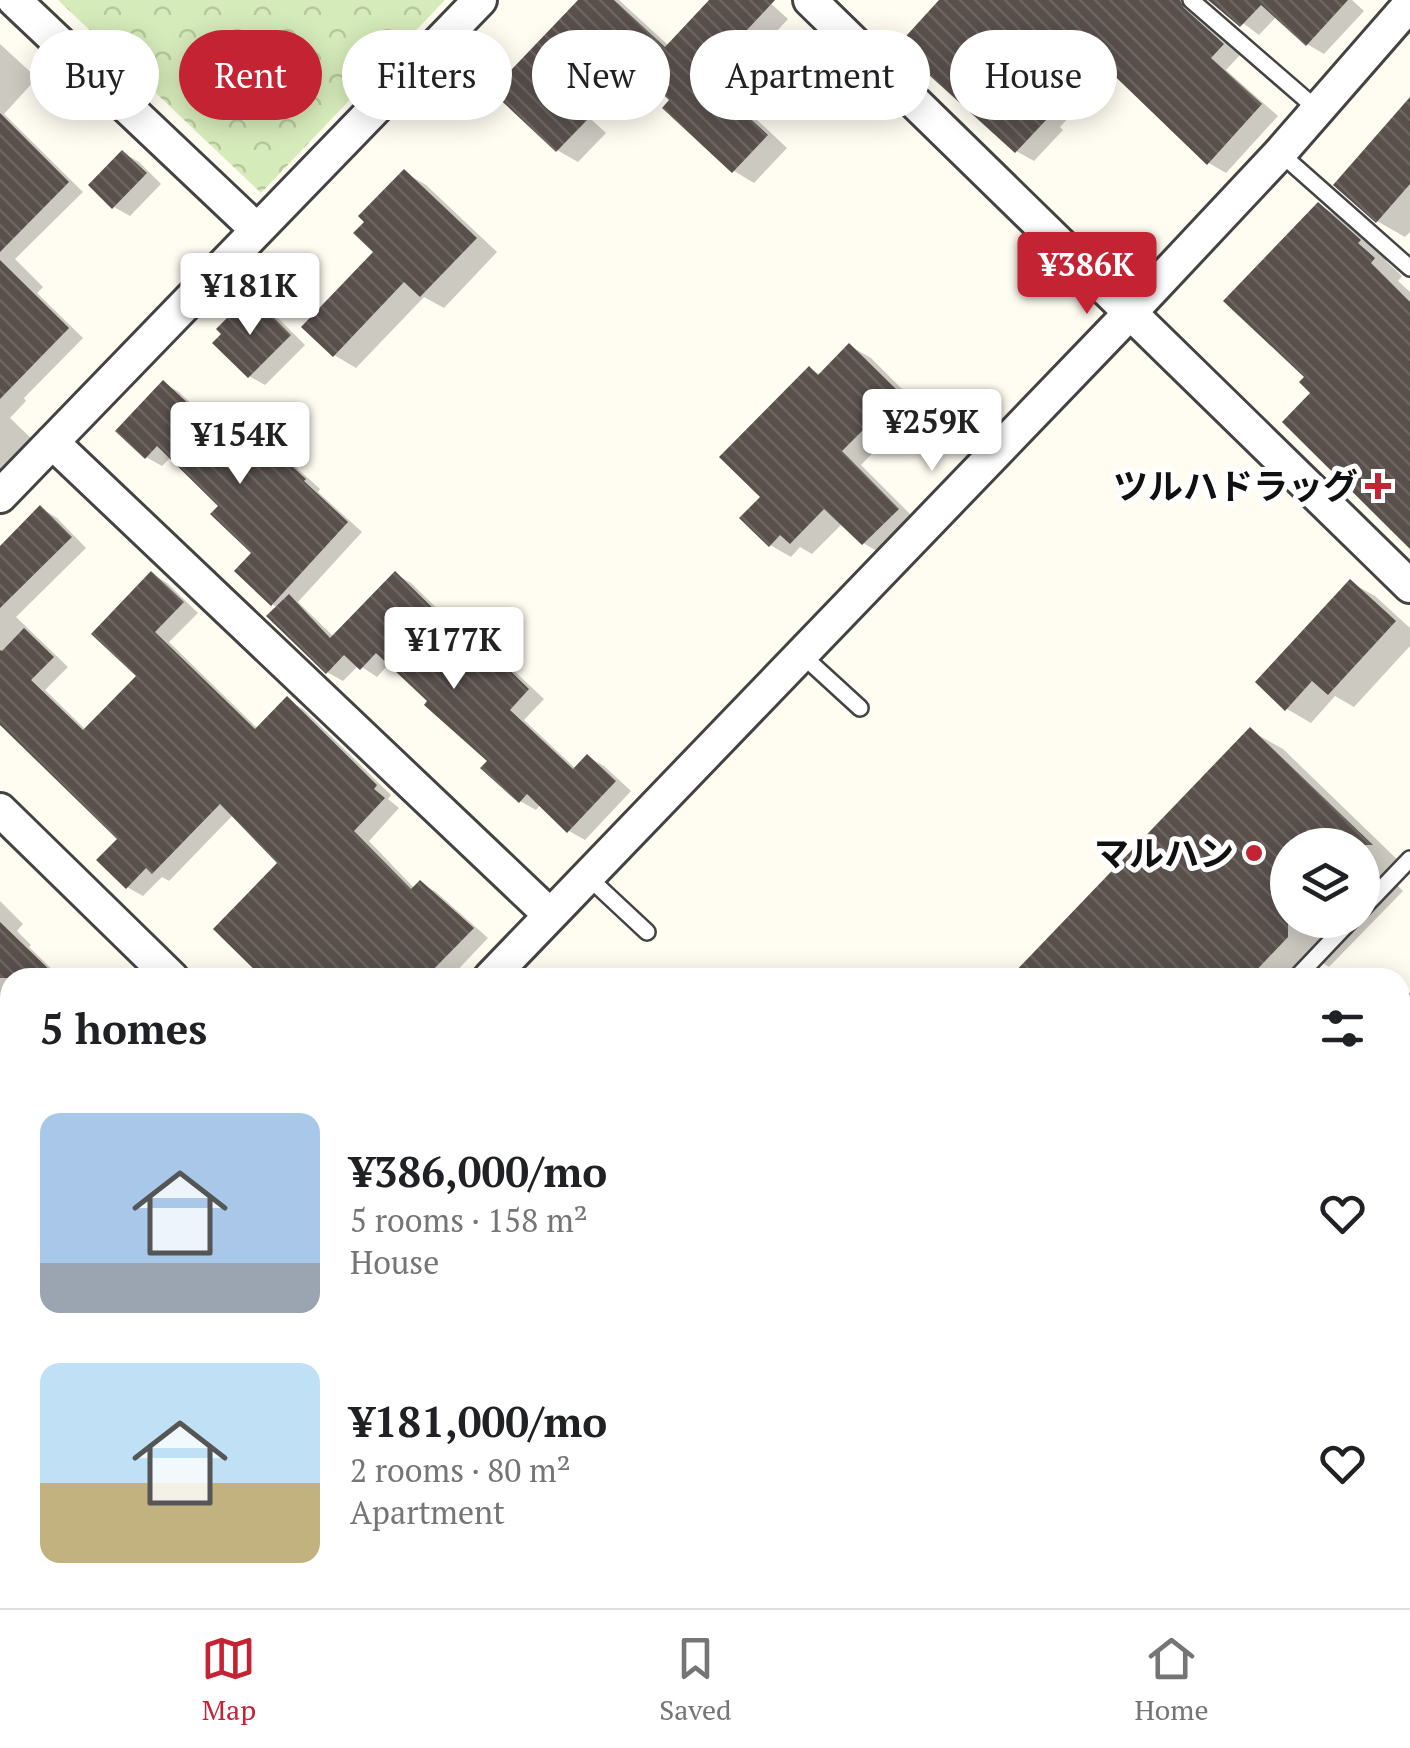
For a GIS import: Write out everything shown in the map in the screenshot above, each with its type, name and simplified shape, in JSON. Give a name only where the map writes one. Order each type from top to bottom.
[{"type":"street","points":[[14,0],[257,230]]},
{"type":"street","points":[[0,496],[480,0]]},
{"type":"street","points":[[810,0],[1410,586]]},
{"type":"street","points":[[500,968],[1129,314],[1280,154],[1410,4]]},
{"type":"street","points":[[52,442],[550,915]]},
{"type":"street","points":[[0,810],[162,968]]},
{"type":"lane","points":[[1190,0],[1318,110]]},
{"type":"lane","points":[[1280,154],[1410,268]]},
{"type":"lane","points":[[802,654],[860,708]]},
{"type":"lane","points":[[1380,890],[1410,859]]},
{"type":"lane","points":[[588,876],[647,932]]},
{"type":"lane","points":[[1306,968],[1335,938]]},
{"type":"green space","points":[[58,0],[445,0],[416,30],[342,30],[342,108],[261,193],[184,120],[322,120],[322,30],[179,30],[179,115],[159,96],[159,30],[90,30]]},
{"type":"building","points":[[578,0],[614,0],[647,30],[549,30]]},
{"type":"building","points":[[709,0],[775,0],[747,30],[690,30],[690,120],[752,120],[768,135],[732,173],[670,115],[670,42]]},
{"type":"building","points":[[939,0],[1180,0],[1224,44],[1211,58],[1262,104],[1207,165],[1117,78],[1117,30],[950,30],[950,94],[930,76],[930,30],[912,30]]},
{"type":"building","points":[[1208,0],[1348,0],[1306,46],[1261,5],[1240,27]]},
{"type":"building","points":[[532,48],[532,120],[587,120],[556,152],[512,111],[512,69]]},
{"type":"building","points":[[1410,97],[1410,184],[1376,223],[1333,185]]},
{"type":"building","points":[[0,113],[69,182],[0,252]]},
{"type":"building","points":[[979,120],[1046,120],[1015,153]]},
{"type":"building","points":[[122,150],[147,173],[112,209],[88,185]]},
{"type":"building","points":[[404,169],[477,238],[420,297],[404,282],[333,357],[301,327],[373,252],[353,233],[364,222],[358,216]]},
{"type":"building","points":[[1318,202],[1361,240],[1358,243],[1375,258],[1371,263],[1410,302],[1410,549],[1282,422],[1310,393],[1299,382],[1304,377],[1223,301]]},
{"type":"building","points":[[0,260],[69,328],[0,399]]},
{"type":"building","points":[[255,299],[291,335],[248,378],[212,343],[221,334],[216,329],[237,308],[242,313]]},
{"type":"building","points":[[849,343],[900,393],[842,451],[899,509],[862,545],[824,509],[790,544],[780,535],[769,547],[739,518],[760,497],[719,457],[809,366],[818,375]]},
{"type":"building","points":[[163,380],[208,422],[225,405],[348,522],[271,606],[234,571],[251,553],[210,514],[218,506],[157,446],[145,459],[115,431]]},
{"type":"building","points":[[40,505],[72,537],[0,608],[0,546]]},
{"type":"building","points":[[151,571],[184,602],[155,632],[255,729],[287,696],[377,785],[374,789],[385,798],[354,831],[411,889],[420,880],[474,928],[435,968],[253,968],[213,929],[277,863],[220,804],[152,874],[146,868],[126,889],[96,860],[117,839],[0,725],[0,650],[24,628],[54,657],[31,680],[83,730],[136,676],[91,634]]},
{"type":"building","points":[[395,571],[447,622],[453,616],[529,689],[510,710],[573,769],[587,754],[616,781],[567,833],[527,794],[519,803],[480,768],[487,761],[424,705],[427,701],[376,653],[360,670],[344,655],[326,674],[266,616],[289,594],[330,638]]},
{"type":"building","points":[[1350,579],[1396,621],[1328,695],[1312,681],[1285,711],[1255,682]]},
{"type":"building","name":"マルハン","points":[[1250,727],[1355,828],[1270,828],[1270,938],[1287,938],[1259,968],[1019,968]]},
{"type":"building","points":[[0,922],[48,968],[0,968]]},
{"type":"place","name":"ツルハドラッグ","points":[[1378,486]]},
{"type":"place","name":"マルハン","points":[[1254,853]]}]
